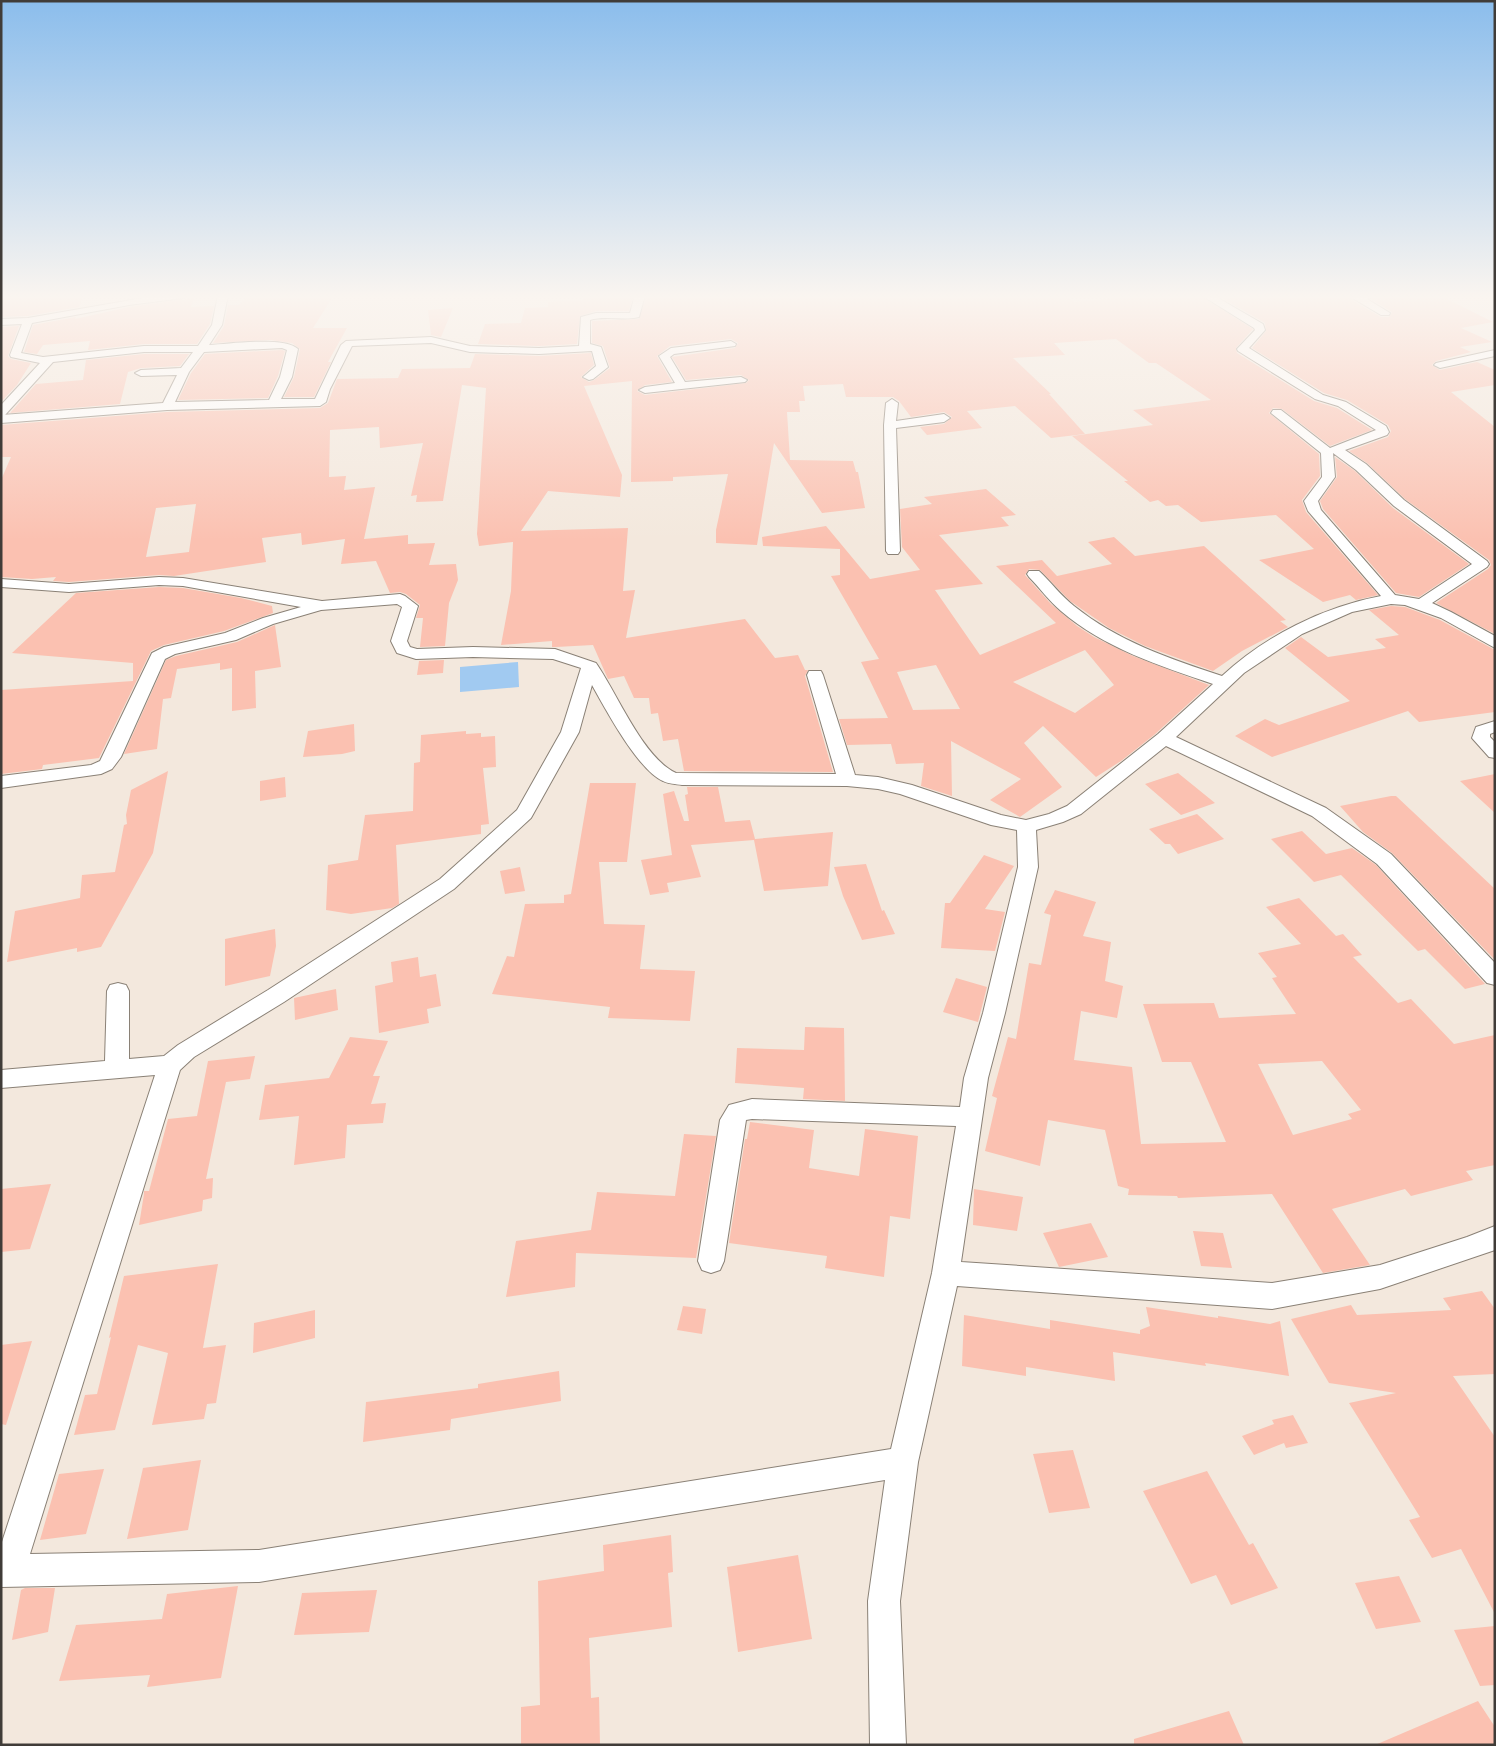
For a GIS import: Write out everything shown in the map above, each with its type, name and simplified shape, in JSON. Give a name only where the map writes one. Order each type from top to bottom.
[{"type":"street","points":[[1,412],[34,376]]},
{"type":"street","points":[[167,406],[172,385],[179,376]]},
{"type":"street","points":[[273,403],[286,376]]},
{"type":"street","points":[[1,419],[167,406],[320,402],[330,376]]},
{"type":"street","points":[[676,376],[682,386]]},
{"type":"street","points":[[1286,376],[1318,396],[1342,404],[1384,430],[1331,451],[1326,456],[1329,472],[1327,480],[1311,501],[1315,511],[1391,599]]},
{"type":"street","points":[[644,390],[740,380]]},
{"type":"street","points":[[892,403],[890,424],[892,551]]},
{"type":"street","points":[[1277,413],[1331,451],[1361,467],[1399,503],[1482,564],[1421,604]]},
{"type":"street","points":[[890,424],[944,418]]},
{"type":"street","points":[[1034,574],[1072,612],[1120,642],[1151,657],[1223,682]]},
{"type":"street","points":[[1,583],[69,588],[159,581],[183,582],[322,606]]},
{"type":"street","points":[[1,782],[95,770],[106,765],[112,757],[158,656],[170,650],[230,637],[268,621],[322,606],[400,599],[406,602],[410,606],[399,641],[403,650],[416,654],[473,652],[555,654],[590,666],[610,704],[654,766],[669,777],[698,780],[847,780],[905,789],[998,821],[1026,826],[1056,818],[1074,810],[1164,738],[1223,682],[1296,631],[1347,609],[1391,599],[1421,604],[1446,615],[1495,643]]},
{"type":"street","points":[[590,666],[570,732],[524,814],[447,884],[276,996],[186,1051],[170,1064],[5,1571],[258,1566],[903,1462]]},
{"type":"street","points":[[815,675],[847,780]]},
{"type":"street","points":[[1495,726],[1482,731],[1480,738],[1495,753]]},
{"type":"street","points":[[1164,738],[1319,812],[1384,859],[1495,977]]},
{"type":"street","points":[[888,1745],[884,1601],[903,1462],[946,1274],[976,1078],[994,1013],[1028,867],[1026,826]]},
{"type":"street","points":[[117,1068],[118,991]]},
{"type":"street","points":[[1,1079],[170,1064]]},
{"type":"street","points":[[711,1261],[732,1120],[738,1112],[752,1109],[970,1117]]},
{"type":"street","points":[[946,1274],[1272,1296],[1380,1277],[1471,1248],[1495,1238]]},
{"type":"water","points":[[518,662],[519,687],[460,692],[460,667]]},
{"type":"building","points":[[1,376],[22,376],[17,385],[1,402]]},
{"type":"building","points":[[84,376],[127,376],[120,404],[10,413],[36,384],[83,380]]},
{"type":"building","points":[[189,376],[278,376],[268,398],[178,400]]},
{"type":"building","points":[[324,376],[314,397],[284,397],[294,377]]},
{"type":"building","points":[[399,376],[582,376],[589,382],[599,376],[669,376],[672,382],[645,385],[637,391],[645,395],[746,383],[749,380],[743,376],[1033,376],[1051,394],[1049,394],[1085,434],[1051,438],[1015,406],[967,411],[982,428],[927,435],[920,427],[944,424],[952,417],[944,412],[911,417],[899,401],[893,397],[846,397],[843,384],[803,386],[805,401],[799,401],[800,412],[787,412],[790,460],[853,461],[856,472],[858,472],[865,508],[822,513],[774,443],[757,545],[716,543],[716,530],[728,474],[673,477],[673,481],[631,482],[632,381],[584,386],[622,475],[620,497],[548,491],[521,531],[628,528],[623,591],[635,590],[626,638],[745,619],[775,658],[798,655],[805,670],[808,670],[805,676],[833,772],[684,771],[678,739],[663,741],[658,713],[651,714],[649,698],[634,698],[624,676],[608,679],[593,645],[552,647],[552,641],[501,645],[511,591],[513,542],[479,546],[477,534],[486,388],[462,385],[443,501],[416,502],[417,495],[411,496],[423,443],[380,448],[379,427],[330,430],[329,477],[346,476],[344,490],[375,487],[364,539],[408,535],[408,544],[435,543],[429,565],[456,564],[458,580],[449,603],[445,646],[420,647],[423,618],[416,618],[420,605],[406,594],[400,592],[390,593],[376,561],[341,564],[345,539],[302,545],[301,533],[262,538],[266,562],[174,576],[159,575],[69,582],[53,581],[56,577],[32,579],[1,577],[1,480],[11,457],[1,457],[1,425],[167,412],[320,408],[328,403],[337,379]],"holes":[[[196,504],[189,552],[146,557],[156,508]]]},
{"type":"building","points":[[684,376],[725,376],[686,380]]},
{"type":"building","points":[[1176,376],[1275,376],[1314,401],[1337,408],[1372,430],[1330,446],[1282,409],[1273,408],[1269,413],[1319,454],[1320,476],[1302,500],[1306,512],[1378,595],[1356,600],[1350,595],[1323,602],[1259,560],[1314,549],[1276,515],[1201,522],[1178,505],[1166,506],[1158,500],[1150,502],[1124,481],[1128,481],[1072,436],[1153,425],[1133,410],[1211,400]]},
{"type":"building","points":[[1298,376],[1495,376],[1495,385],[1451,392],[1495,427],[1495,634],[1436,603],[1488,569],[1491,565],[1489,560],[1405,499],[1367,463],[1349,451],[1388,437],[1391,431],[1388,425],[1347,400],[1324,393]]},
{"type":"building","points":[[1335,457],[1355,471],[1393,508],[1469,564],[1419,597],[1396,593],[1323,509],[1320,501],[1337,477]]},
{"type":"building","points":[[986,489],[1016,515],[1001,517],[1009,526],[939,535],[983,584],[935,590],[980,655],[1056,623],[996,566],[1042,560],[1057,576],[1112,564],[1088,542],[1114,537],[1135,556],[1204,546],[1286,620],[1280,621],[1288,627],[1242,651],[1213,671],[1145,646],[1109,628],[1070,601],[1040,570],[1029,569],[1025,575],[1051,604],[1077,626],[1094,637],[1133,656],[1209,685],[1154,735],[1121,761],[1096,777],[1043,726],[1024,743],[1062,787],[1020,817],[990,800],[1021,779],[951,741],[952,796],[921,786],[924,763],[896,764],[891,744],[847,745],[839,719],[888,718],[861,662],[879,659],[831,576],[840,575],[840,549],[763,546],[762,537],[826,526],[870,579],[920,570],[902,547],[900,509],[932,504],[924,497]],"holes":[[[1085,650],[1114,685],[1075,713],[1013,682]],[[936,665],[960,709],[913,710],[897,672]]]},
{"type":"building","points":[[159,587],[183,588],[241,598],[272,606],[273,613],[224,631],[164,645],[151,651],[99,758],[43,765],[42,769],[1,774],[1,690],[133,681],[133,663],[12,653],[76,593]]},
{"type":"building","points":[[1391,606],[1405,607],[1440,620],[1495,650],[1495,712],[1419,722],[1408,711],[1272,757],[1235,736],[1265,719],[1279,725],[1350,701],[1285,648],[1301,637],[1328,657],[1386,648],[1375,639],[1399,635],[1369,610]]},
{"type":"building","points":[[275,625],[281,667],[255,671],[256,708],[232,711],[232,668],[220,670],[220,663],[177,669],[171,698],[163,699],[157,749],[124,754],[166,660],[237,642]]},
{"type":"building","points":[[444,660],[443,673],[417,675],[419,661]]},
{"type":"building","points":[[354,724],[355,751],[303,757],[308,731]]},
{"type":"building","points":[[466,731],[466,734],[481,733],[481,737],[495,736],[496,767],[483,768],[489,824],[481,825],[481,834],[396,845],[399,904],[392,908],[351,914],[326,910],[328,865],[358,860],[365,815],[413,811],[414,763],[420,762],[421,735]]},
{"type":"building","points":[[168,771],[153,853],[101,947],[77,952],[77,948],[7,962],[15,911],[80,898],[82,875],[115,872],[124,825],[127,824],[126,815],[131,790]]},
{"type":"building","points":[[1178,773],[1215,803],[1181,815],[1145,784]]},
{"type":"building","points":[[1495,774],[1495,813],[1460,781]]},
{"type":"building","points":[[285,777],[286,797],[260,801],[260,781]]},
{"type":"building","points":[[590,783],[636,783],[627,862],[599,862],[604,924],[645,925],[640,969],[695,971],[690,1021],[608,1018],[610,1007],[492,994],[507,956],[514,957],[525,904],[564,903],[564,895],[571,894]]},
{"type":"building","points":[[687,787],[718,787],[725,822],[750,820],[755,839],[833,832],[828,886],[764,891],[754,840],[691,845],[701,877],[667,883],[669,892],[650,895],[641,860],[672,855],[663,794],[674,791],[684,821],[689,821],[685,795],[688,794]]},
{"type":"building","points":[[1396,796],[1495,889],[1495,960],[1392,853],[1363,832],[1340,806]]},
{"type":"building","points":[[1197,814],[1224,839],[1178,854],[1170,844],[1165,844],[1149,829]]},
{"type":"building","points":[[1302,831],[1326,854],[1352,848],[1376,865],[1485,984],[1465,989],[1425,949],[1418,951],[1341,875],[1314,882],[1271,839]]},
{"type":"building","points":[[984,855],[1014,866],[985,909],[1005,912],[995,951],[941,948],[945,903],[950,903]]},
{"type":"building","points":[[866,864],[882,911],[884,910],[895,934],[862,940],[843,896],[834,867]]},
{"type":"building","points":[[520,867],[525,891],[505,894],[500,871]]},
{"type":"building","points":[[1055,890],[1096,902],[1083,936],[1111,942],[1105,981],[1123,986],[1117,1018],[1081,1011],[1074,1060],[1132,1067],[1141,1144],[1226,1142],[1191,1062],[1162,1062],[1143,1004],[1214,1003],[1219,1018],[1296,1014],[1272,978],[1277,977],[1258,953],[1301,944],[1266,907],[1299,898],[1336,936],[1343,934],[1362,955],[1353,957],[1398,1003],[1411,999],[1454,1044],[1495,1035],[1495,1165],[1466,1171],[1473,1180],[1411,1196],[1405,1189],[1332,1209],[1370,1265],[1323,1273],[1272,1194],[1178,1198],[1177,1196],[1128,1195],[1129,1189],[1118,1186],[1105,1130],[1048,1120],[1040,1166],[985,1151],[997,1098],[992,1096],[1008,1037],[1016,1039],[1029,963],[1041,965],[1051,915],[1044,913]],"holes":[[[1322,1061],[1361,1110],[1348,1114],[1352,1119],[1293,1135],[1258,1064]]]},
{"type":"building","points":[[275,929],[276,946],[270,976],[225,986],[225,939]]},
{"type":"building","points":[[418,957],[420,977],[436,974],[441,1006],[427,1009],[429,1023],[379,1033],[375,986],[393,982],[391,962]]},
{"type":"building","points":[[956,978],[987,987],[978,1022],[943,1012]]},
{"type":"building","points":[[336,989],[338,1010],[295,1020],[294,998]]},
{"type":"building","points":[[805,1027],[844,1028],[845,1101],[803,1099],[804,1088],[735,1083],[737,1048],[804,1050]]},
{"type":"building","points":[[350,1037],[388,1041],[373,1076],[380,1076],[371,1104],[386,1103],[383,1123],[347,1125],[345,1158],[294,1165],[299,1116],[259,1120],[265,1085],[329,1078]]},
{"type":"building","points":[[255,1056],[250,1079],[226,1082],[206,1179],[213,1178],[212,1198],[203,1200],[202,1211],[139,1225],[144,1191],[149,1191],[168,1119],[197,1116],[208,1061]]},
{"type":"building","points":[[750,1122],[814,1130],[809,1168],[859,1176],[865,1129],[918,1136],[910,1219],[890,1216],[884,1277],[825,1268],[827,1256],[729,1243],[745,1139],[747,1139]]},
{"type":"building","points":[[684,1134],[716,1136],[696,1258],[576,1253],[575,1287],[506,1297],[516,1241],[591,1230],[597,1192],[675,1196]]},
{"type":"building","points":[[51,1184],[30,1249],[1,1252],[1,1189]]},
{"type":"building","points":[[974,1189],[1023,1197],[1017,1231],[973,1225]]},
{"type":"building","points":[[1091,1223],[1108,1257],[1059,1267],[1043,1233]]},
{"type":"building","points":[[1193,1231],[1223,1233],[1232,1268],[1201,1266]]},
{"type":"building","points":[[218,1264],[203,1348],[226,1345],[216,1403],[207,1404],[204,1419],[152,1425],[168,1353],[138,1345],[115,1430],[74,1435],[85,1395],[97,1394],[124,1276]]},
{"type":"building","points":[[1482,1291],[1495,1309],[1495,1374],[1453,1376],[1495,1437],[1495,1614],[1461,1549],[1432,1558],[1409,1520],[1420,1517],[1349,1403],[1396,1393],[1329,1383],[1291,1319],[1351,1305],[1357,1315],[1451,1310],[1443,1298]]},
{"type":"building","points":[[683,1306],[706,1309],[702,1334],[677,1330]]},
{"type":"building","points":[[1146,1307],[1270,1324],[1280,1321],[1289,1376],[1205,1363],[1206,1366],[1113,1352],[1115,1381],[1026,1367],[1026,1376],[962,1366],[964,1315],[1050,1329],[1050,1320],[1140,1334],[1140,1330],[1150,1326]]},
{"type":"building","points":[[315,1310],[315,1338],[253,1353],[254,1323]]},
{"type":"building","points":[[32,1341],[6,1425],[1,1424],[1,1345]]},
{"type":"building","points":[[559,1371],[561,1401],[451,1419],[450,1430],[363,1442],[366,1402],[478,1388],[478,1384]]},
{"type":"building","points":[[1293,1415],[1308,1443],[1286,1448],[1284,1443],[1254,1455],[1242,1436],[1274,1424],[1272,1420]]},
{"type":"building","points":[[1073,1450],[1090,1508],[1049,1513],[1033,1454]]},
{"type":"building","points":[[201,1460],[188,1530],[127,1539],[143,1468]]},
{"type":"building","points":[[104,1469],[86,1534],[40,1540],[59,1474]]},
{"type":"building","points":[[1207,1471],[1249,1545],[1253,1543],[1278,1588],[1231,1605],[1216,1575],[1191,1584],[1143,1491]]},
{"type":"building","points":[[671,1535],[673,1572],[668,1573],[672,1627],[589,1638],[591,1698],[599,1697],[600,1745],[521,1745],[521,1707],[540,1705],[538,1581],[604,1571],[603,1545]]},
{"type":"building","points":[[798,1555],[812,1639],[738,1652],[727,1567]]},
{"type":"building","points":[[1399,1576],[1421,1622],[1376,1629],[1355,1583]]},
{"type":"building","points":[[238,1586],[221,1678],[147,1687],[150,1675],[59,1681],[76,1625],[162,1619],[167,1594]]},
{"type":"building","points":[[25,1588],[55,1588],[48,1632],[12,1640],[21,1590]]},
{"type":"building","points":[[377,1590],[369,1632],[294,1635],[302,1593]]},
{"type":"building","points":[[1495,1626],[1495,1685],[1480,1686],[1454,1630]]},
{"type":"building","points":[[1478,1701],[1495,1727],[1495,1745],[1375,1745]]},
{"type":"building","points":[[1229,1711],[1244,1745],[1134,1745],[1134,1739]]}]
